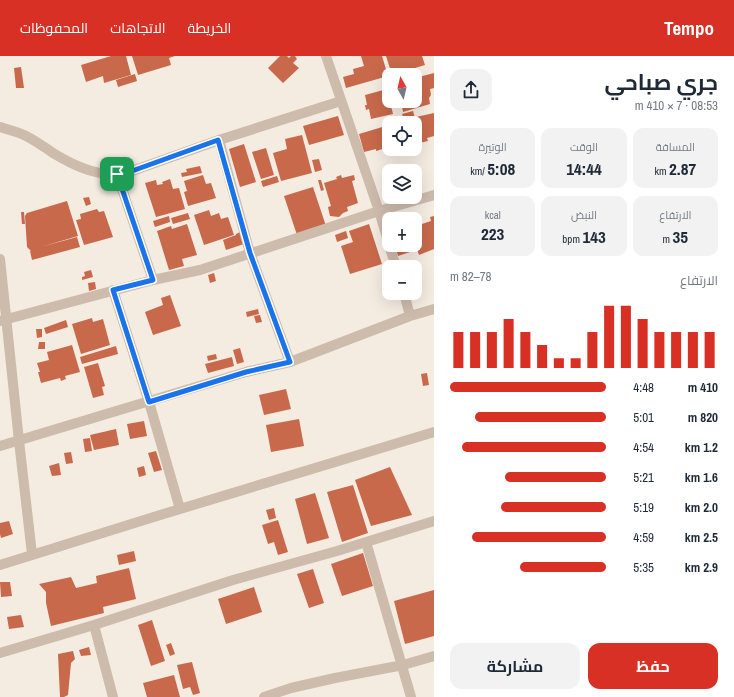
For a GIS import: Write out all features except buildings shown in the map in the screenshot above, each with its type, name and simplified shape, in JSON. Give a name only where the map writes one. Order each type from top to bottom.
[{"type":"street","points":[[326,56],[382,222]]},
{"type":"street","points":[[0,127],[27,136],[78,166],[104,174],[117,174],[132,171],[218,140],[341,101]]},
{"type":"street","points":[[218,140],[250,253],[290,362]]},
{"type":"street","points":[[117,174],[153,280]]},
{"type":"street","points":[[3,320],[113,290],[200,270],[434,195]]},
{"type":"street","points":[[0,259],[3,320],[32,554]]},
{"type":"street","points":[[113,290],[149,402],[180,509]]},
{"type":"street","points":[[406,300],[410,316]]},
{"type":"street","points":[[0,446],[246,372],[290,362],[410,316],[434,309]]},
{"type":"street","points":[[0,565],[434,432]]},
{"type":"street","points":[[0,653],[94,625],[233,580],[366,542],[434,520]]},
{"type":"street","points":[[366,542],[411,697]]},
{"type":"street","points":[[94,625],[113,697]]},
{"type":"street","points":[[264,697],[293,693],[335,678],[402,665],[434,656]]},
{"type":"route","points":[[218,140],[250,253],[290,362],[246,372],[149,402],[113,290],[153,280],[117,174],[132,171],[218,140]]}]
